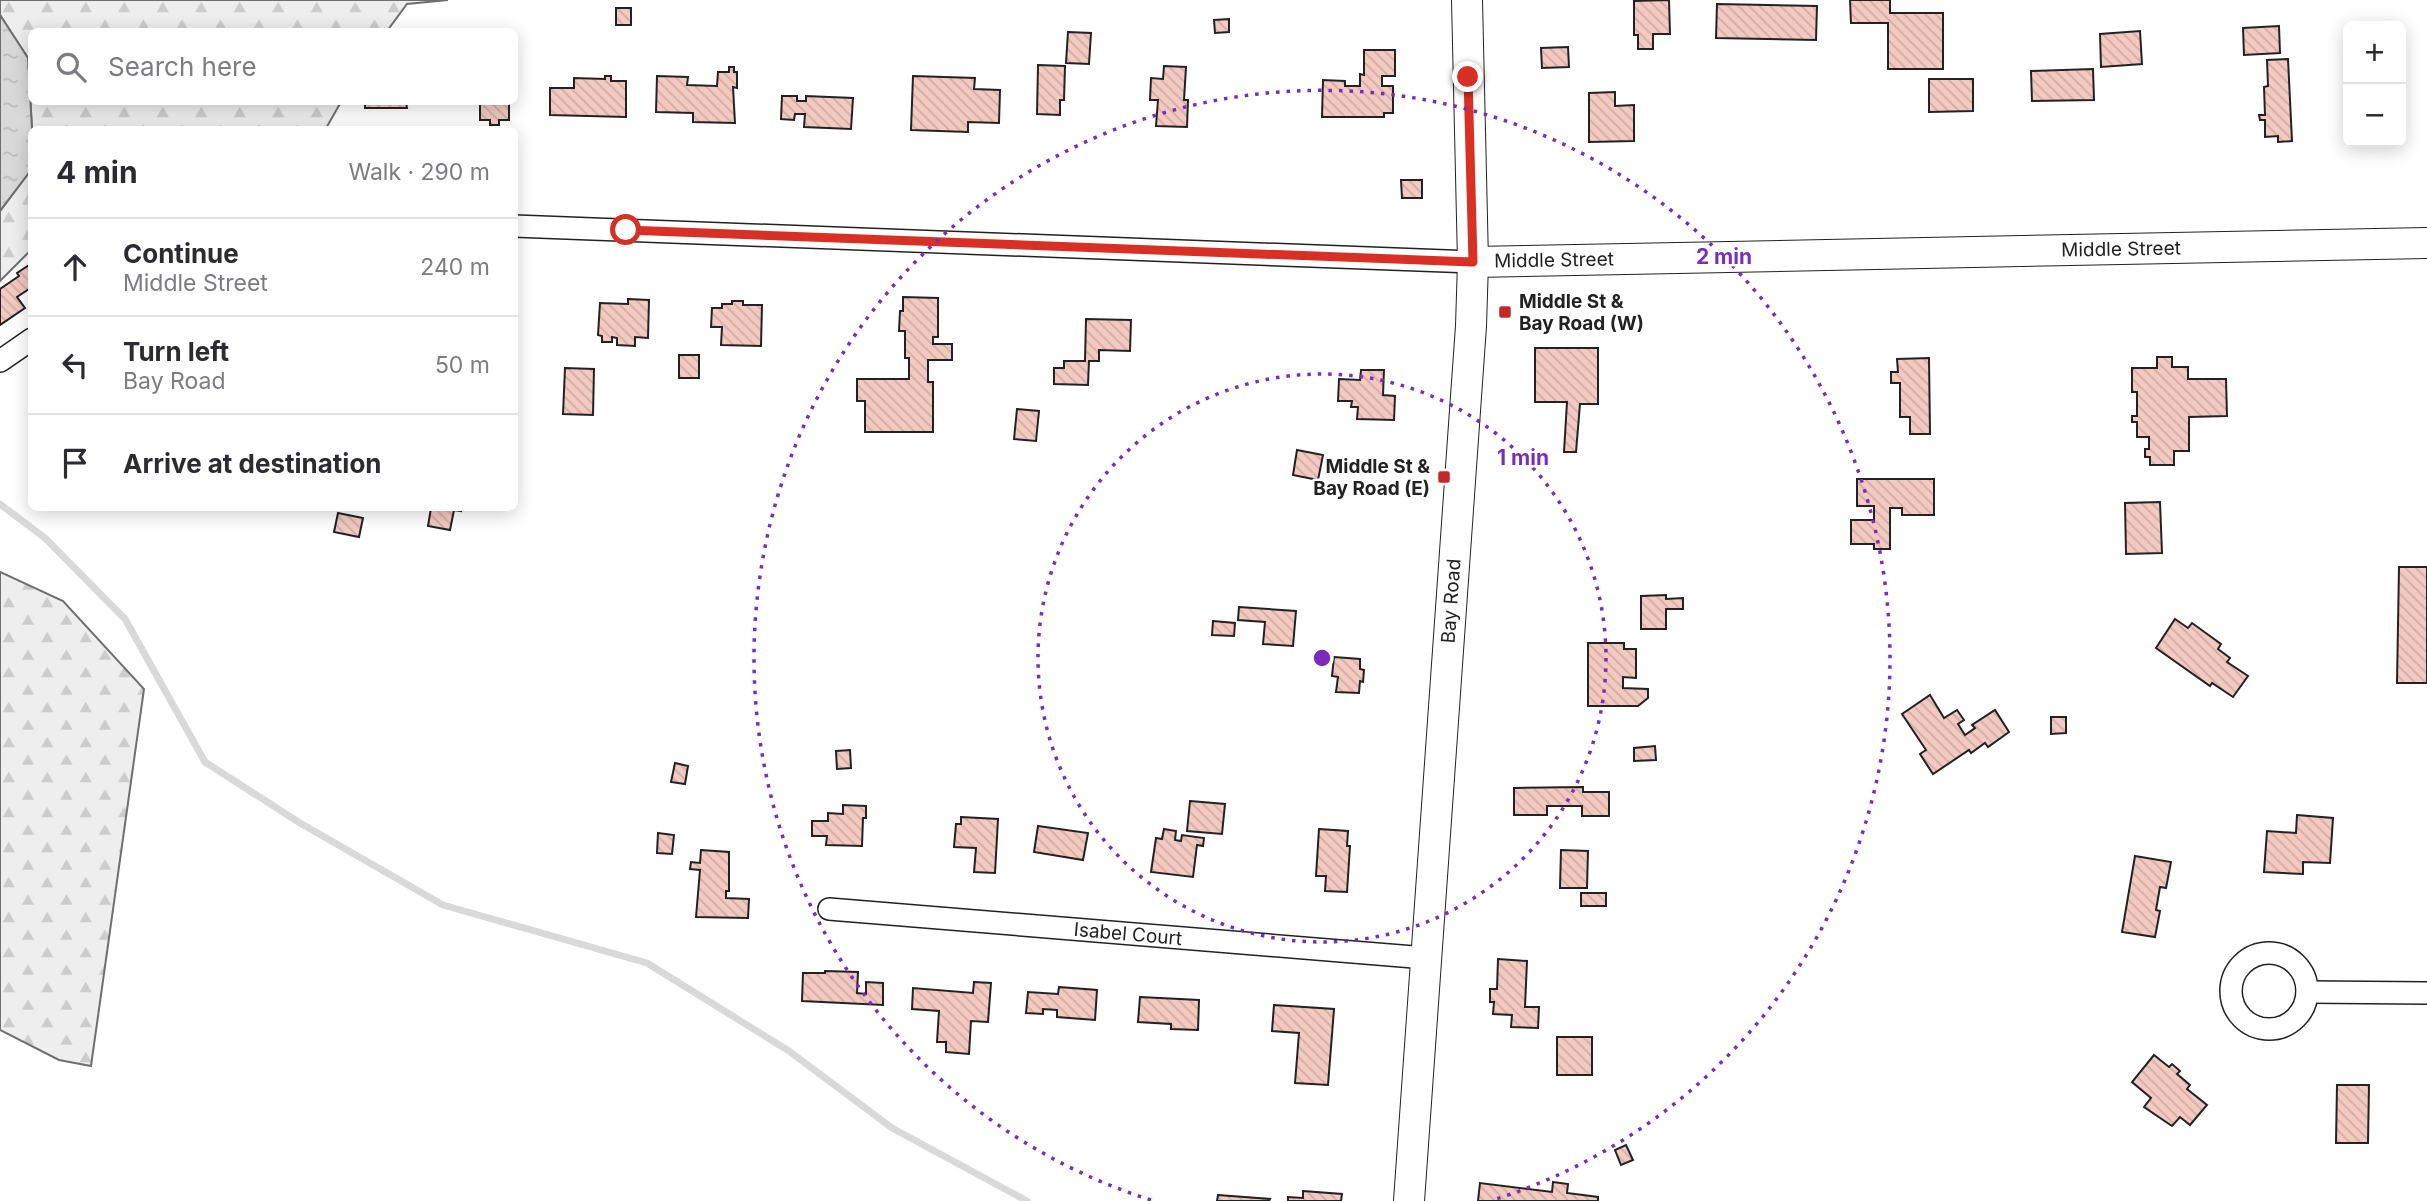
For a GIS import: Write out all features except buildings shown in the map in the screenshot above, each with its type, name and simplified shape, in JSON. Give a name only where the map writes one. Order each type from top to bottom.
[{"type":"main road","name":"Bay Road","points":[[1409,1201],[1471,326],[1473,262],[1466,0]]},
{"type":"main road","name":"Middle Street","points":[[1473,262],[2427,243]]},
{"type":"street","name":"Middle Street","points":[[518,226],[1473,262]]},
{"type":"street","points":[[0,361],[28,342]]},
{"type":"street","name":"Isabel Court","points":[[829,909],[1426,958]]},
{"type":"street","points":[[2306,992],[2427,993]]},
{"type":"green space","points":[[0,0],[448,0],[407,4],[389,28],[28,28],[28,58],[0,15]]},
{"type":"green space","points":[[31,105],[339,105],[327,126],[32,126]]},
{"type":"green space","points":[[28,174],[28,253],[0,281],[0,211]]},
{"type":"green space","points":[[0,572],[63,601],[144,689],[91,1066],[59,1060],[0,1030]]},
{"type":"water","points":[[0,15],[28,58],[28,105],[31,105],[32,126],[28,126],[28,174],[0,211]]},
{"type":"waterway","points":[[0,504],[45,538],[125,619],[205,762],[300,823],[443,905],[647,963],[789,1051],[892,1128],[1027,1201]]},
{"type":"place","name":"Middle St & Bay Road (W)","points":[[1505,312]]},
{"type":"place","name":"Middle St & Bay Road (E)","points":[[1444,477]]},
{"type":"route","points":[[626,230],[1473,262],[1468,77]]}]
